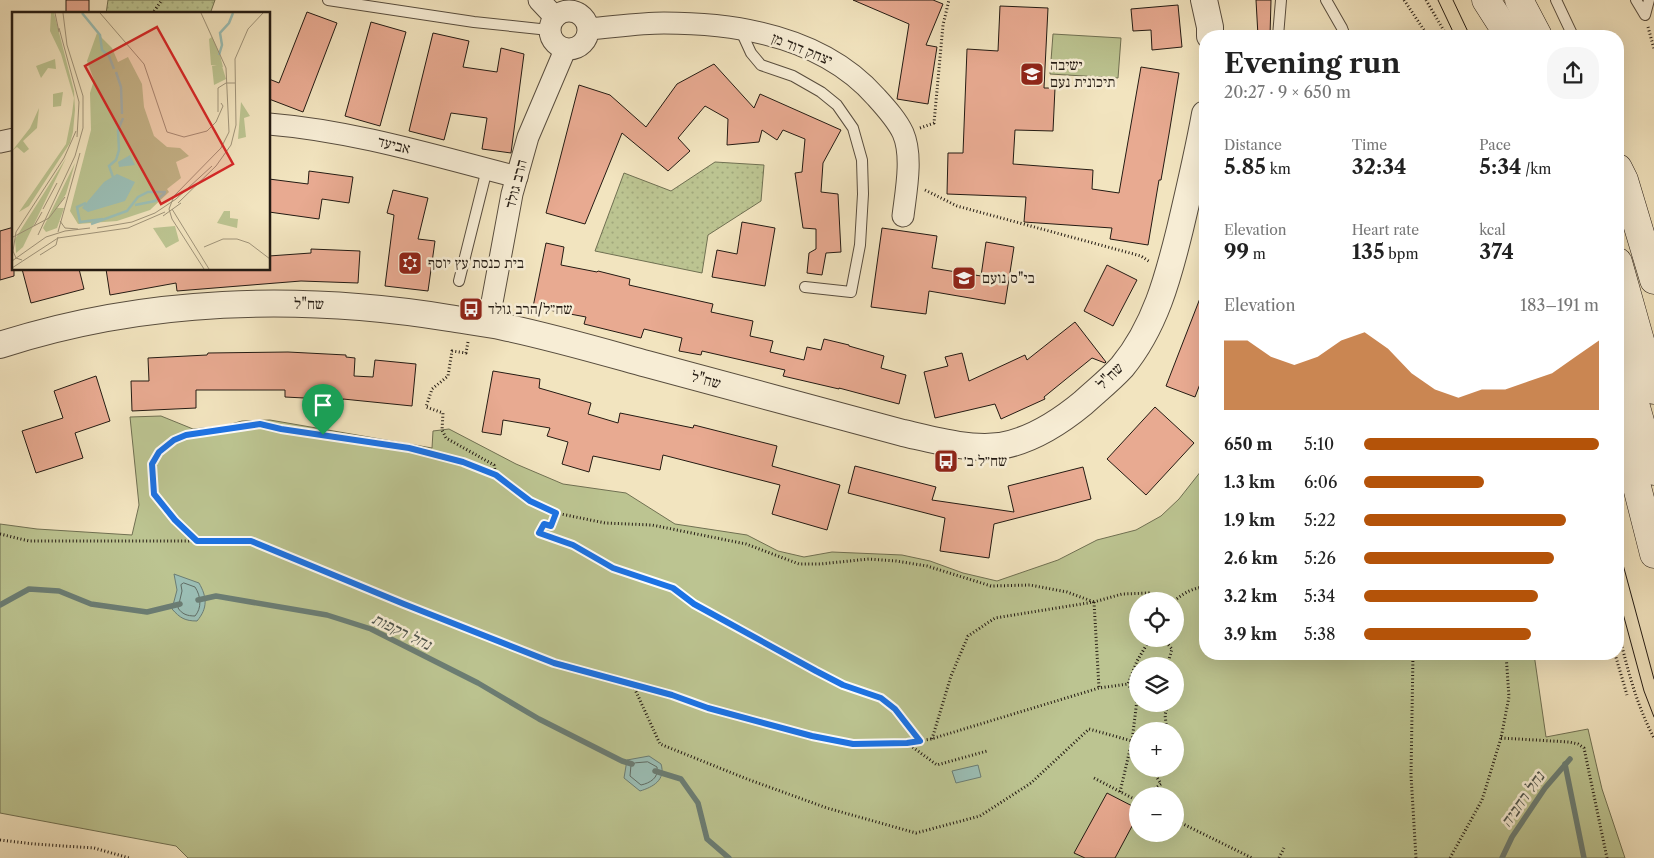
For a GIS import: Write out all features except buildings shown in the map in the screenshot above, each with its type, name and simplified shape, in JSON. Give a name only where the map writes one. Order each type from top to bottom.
[{"type":"main road","points":[[1486,0],[1505,30]]},
{"type":"main road","points":[[1519,0],[1535,30]]},
{"type":"main road","points":[[1624,182],[1654,280]]},
{"type":"main road","points":[[1624,283],[1654,390]]},
{"type":"main road","points":[[1624,364],[1654,470]]},
{"type":"main road","points":[[1624,436],[1654,554]]},
{"type":"street","points":[[539,0],[552,24],[550,37],[554,43],[565,50],[572,50],[584,43],[587,37],[589,29],[583,17],[574,11],[567,11],[552,24]]},
{"type":"street","points":[[1204,0],[1210,30]]},
{"type":"street","name":"יצחק דוד מן","points":[[589,29],[663,23],[753,30],[792,43],[837,63],[866,85],[890,112],[904,134],[909,162],[903,216]]},
{"type":"street","name":"הרב גולד","points":[[488,324],[512,194],[528,137],[565,50]]},
{"type":"street","name":"אביעד","points":[[270,124],[308,127],[353,135],[517,177]]},
{"type":"street","name":"שח\"ל","points":[[0,345],[40,332],[92,320],[161,310],[223,305],[326,304],[409,312],[503,326],[903,433],[949,443],[1000,446],[1026,438],[1067,417],[1122,367],[1141,340],[1155,313],[1169,275],[1199,144]]},
{"type":"lane","points":[[328,0],[474,22],[552,24]]},
{"type":"lane","points":[[1278,30],[1281,0]]},
{"type":"lane","points":[[1326,0],[1343,30]]},
{"type":"lane","points":[[1556,0],[1570,30]]},
{"type":"lane","points":[[1636,0],[1645,15]]},
{"type":"lane","points":[[1645,15],[1649,0]]},
{"type":"lane","points":[[740,29],[751,53],[761,65],[793,76],[821,92],[837,106],[853,128],[862,160],[863,194],[860,245],[851,292],[805,288]]},
{"type":"lane","points":[[459,282],[488,169]]},
{"type":"path","points":[[153,12],[162,0]]},
{"type":"path","points":[[904,134],[934,123],[943,26],[949,0]]},
{"type":"path","points":[[1404,0],[1424,30]]},
{"type":"path","points":[[1426,0],[1444,30]]},
{"type":"path","points":[[1645,15],[1654,49]]},
{"type":"path","points":[[907,180],[957,206],[1142,256],[1169,275]]},
{"type":"path","points":[[466,353],[452,351],[448,376],[432,389],[426,407],[443,413],[442,430],[446,438],[494,465],[496,475]]},
{"type":"path","points":[[197,541],[154,494],[152,464],[159,452],[174,440],[186,435],[260,424],[428,452],[463,462],[496,475],[530,501],[556,513],[604,522],[652,525],[746,544],[799,564],[869,559],[896,562],[927,566],[992,586],[1030,585],[1067,592],[1094,602]]},
{"type":"path","points":[[556,513],[551,526],[544,524],[539,533],[573,545],[613,568],[673,588],[694,604],[816,671],[843,685],[881,698],[895,709],[920,741]]},
{"type":"path","points":[[0,534],[29,541],[251,541],[554,663],[672,695],[708,708],[812,736],[853,744],[907,743],[931,739],[1099,688],[1128,684]]},
{"type":"path","points":[[1184,593],[1199,588]]},
{"type":"path","points":[[931,739],[951,676],[968,636],[995,618],[1094,602],[1129,594]]},
{"type":"path","points":[[1094,602],[1099,688]]},
{"type":"path","points":[[1128,684],[1137,661],[1145,647]]},
{"type":"path","points":[[1624,654],[1634,694],[1654,738]]},
{"type":"path","points":[[1413,660],[1411,775],[1416,858]]},
{"type":"path","points":[[1450,858],[1482,800],[1501,738],[1509,697],[1506,660]]},
{"type":"path","points":[[1617,660],[1626,695]]},
{"type":"path","points":[[633,684],[660,744],[747,779],[827,808],[916,833],[980,816],[1031,783],[1089,729],[1129,740]]},
{"type":"path","points":[[1128,684],[1137,700],[1134,722]]},
{"type":"path","points":[[1501,738],[1569,742],[1584,748],[1607,858]]},
{"type":"path","points":[[907,743],[937,765],[987,750]]},
{"type":"path","points":[[1120,792],[1129,754]]},
{"type":"path","points":[[1156,777],[1160,784],[1156,787]]},
{"type":"path","points":[[1094,778],[1129,796]]},
{"type":"path","points":[[1184,824],[1252,858]]},
{"type":"path","points":[[0,840],[94,848],[129,858]]},
{"type":"path","points":[[1280,858],[1284,848]]},
{"type":"green space","points":[[108,0],[215,0],[211,12],[106,12]]},
{"type":"green space","points":[[1053,34],[1121,38],[1118,78],[1050,74]]},
{"type":"green space","points":[[715,162],[764,165],[761,201],[708,235],[702,273],[595,251],[624,173],[671,191]]},
{"type":"green space","points":[[161,416],[193,429],[224,426],[242,421],[270,420],[432,448],[433,431],[449,429],[516,464],[563,484],[626,493],[675,524],[747,535],[778,551],[804,557],[832,552],[902,555],[930,561],[963,573],[997,581],[1058,560],[1097,540],[1136,530],[1161,516],[1179,499],[1199,474],[1199,660],[1535,660],[1546,737],[1588,729],[1602,789],[1625,858],[188,858],[176,846],[0,813],[0,524],[37,529],[132,535],[139,505],[130,417]]},
{"type":"water","points":[[174,574],[199,583],[202,588],[205,607],[197,621],[183,618],[172,609],[177,590]]},
{"type":"water","points":[[649,756],[661,764],[662,774],[654,785],[640,791],[624,778],[627,760]]},
{"type":"water","points":[[978,765],[981,777],[956,783],[952,771]]},
{"type":"waterway","name":"נחל רקפות","points":[[0,605],[29,589],[59,591],[91,604],[147,612],[180,604]]},
{"type":"waterway","name":"נחל רקפות","points":[[198,600],[216,596],[327,615],[371,629],[478,683],[539,719],[622,761],[632,764]]},
{"type":"waterway","name":"נחל רחביה","points":[[1502,858],[1512,837],[1545,788],[1570,759]]},
{"type":"waterway","points":[[1565,764],[1584,858]]},
{"type":"waterway","name":"נחל רקפות","points":[[655,771],[681,779],[698,803],[707,839],[729,858]]},
{"type":"tram line","points":[[1438,0],[1452,30]]},
{"type":"tram line","points":[[1453,0],[1467,30]]},
{"type":"tram line","points":[[1624,568],[1654,679]]},
{"type":"tram line","points":[[1624,617],[1644,691],[1654,717]]},
{"type":"place","name":"ישיבה תיכונית נעם","points":[[1032,74]]},
{"type":"place","name":"בית כנסת עץ יוסף","points":[[410,263]]},
{"type":"place","name":"בי\"ס נועם","points":[[964,278]]},
{"type":"place","name":"שח״ל/הרב גולד","points":[[471,309]]},
{"type":"place","name":"שח״ל ב׳","points":[[946,461]]},
{"type":"route","points":[[260,424],[323,435],[428,452],[463,462],[496,475],[530,501],[556,513],[551,526],[544,524],[539,533],[573,545],[613,568],[673,588],[694,604],[816,671],[843,685],[881,698],[895,709],[920,741],[853,744],[812,736],[554,663],[251,541],[197,541],[175,520],[154,494],[152,464],[159,452],[174,440],[186,435],[260,424]]}]
